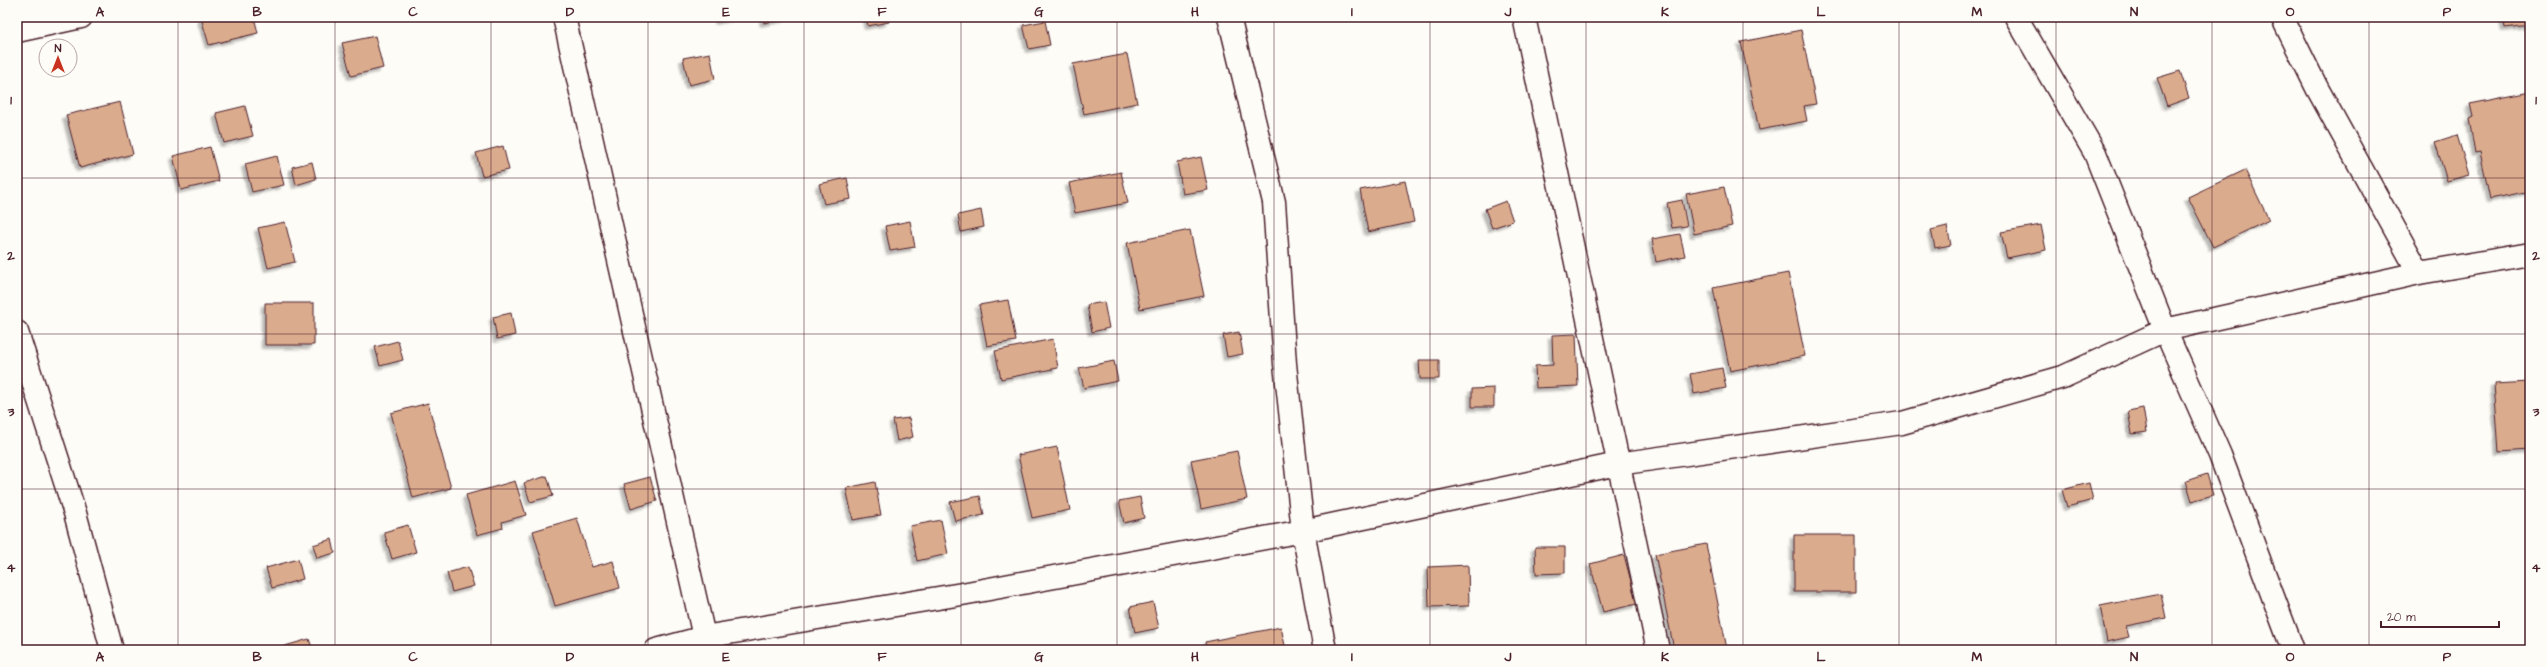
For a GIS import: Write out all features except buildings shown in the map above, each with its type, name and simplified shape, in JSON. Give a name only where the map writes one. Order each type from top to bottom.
[{"type":"street","points":[[17,31],[81,17]]},
{"type":"street","points":[[564,17],[706,643]]},
{"type":"street","points":[[1229,17],[1274,202],[1285,364],[1303,532],[1325,650]]},
{"type":"street","points":[[1524,17],[1658,650]]},
{"type":"street","points":[[2016,17],[2095,153],[2165,330],[2220,455],[2293,650]]},
{"type":"street","points":[[2282,17],[2321,95],[2419,273]]},
{"type":"street","points":[[656,650],[706,643],[962,594],[1303,532],[1618,464],[1902,423],[2063,377],[2165,330],[2419,273],[2530,254]]},
{"type":"street","points":[[17,332],[75,512],[112,650]]}]
